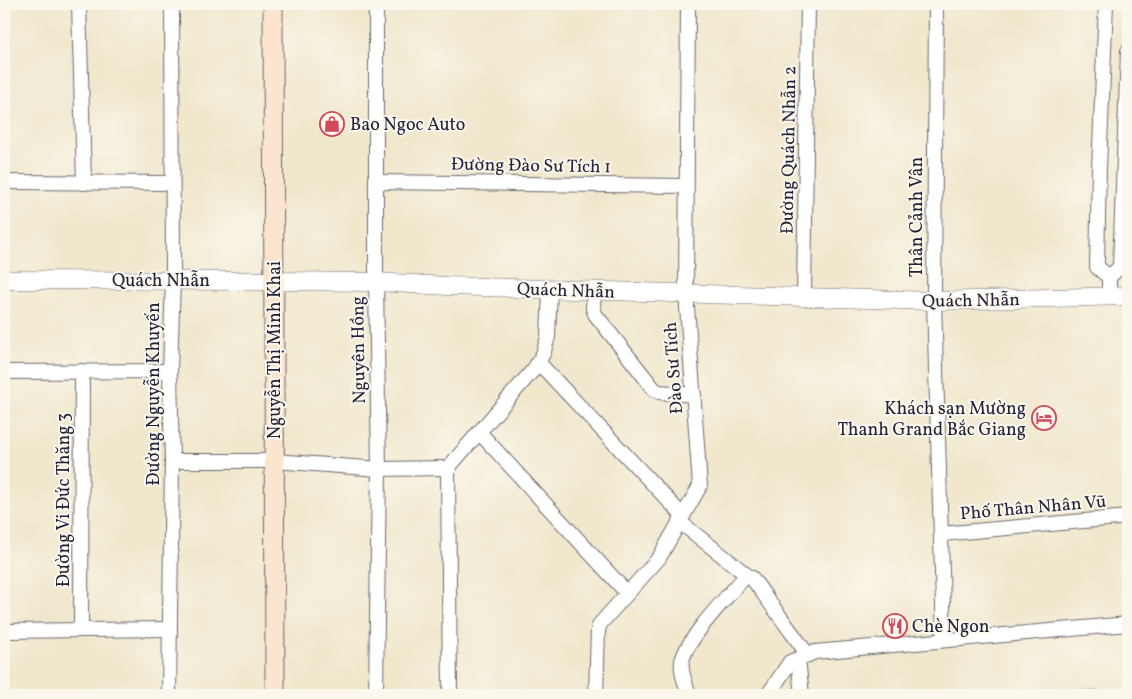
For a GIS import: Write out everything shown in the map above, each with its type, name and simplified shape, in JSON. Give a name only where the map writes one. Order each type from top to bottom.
[{"type":"main road","name":"Nguyễn Thị Minh Khai","points":[[273,4],[275,695]]},
{"type":"street","points":[[79,4],[84,183]]},
{"type":"street","name":"Đường Nguyễn Khuyến","points":[[169,695],[172,461],[170,371],[173,280],[172,4]]},
{"type":"street","name":"Nguyên Hồng","points":[[376,4],[376,282],[379,469],[376,695]]},
{"type":"street","name":"Đào Sư Tích","points":[[596,695],[598,630],[603,619],[659,558],[698,491],[700,482],[686,293],[688,4]]},
{"type":"street","name":"Đường Quách Nhẫn 2","points":[[804,297],[808,4]]},
{"type":"street","name":"Thân Cảnh Vân","points":[[936,4],[934,301],[944,640]]},
{"type":"street","points":[[1106,4],[1099,168],[1098,266],[1109,278],[1109,297]]},
{"type":"street","points":[[1109,278],[1120,267],[1128,51]]},
{"type":"street","points":[[4,182],[172,183]]},
{"type":"street","name":"Đường Đào Sư Tích 1","points":[[376,182],[686,186]]},
{"type":"street","name":"Quách Nhẫn","points":[[4,280],[376,282],[594,291],[934,301],[1128,296]]},
{"type":"street","points":[[450,695],[448,468],[543,354],[548,337],[550,289]]},
{"type":"street","points":[[594,291],[593,308],[595,314],[654,388],[659,392],[694,395]]},
{"type":"street","points":[[538,362],[682,519],[752,578],[803,657],[802,695]]},
{"type":"street","name":"Đường Vi Đức Thăng 3","points":[[81,630],[82,371]]},
{"type":"street","points":[[4,372],[170,371]]},
{"type":"street","points":[[479,432],[627,593]]},
{"type":"street","points":[[172,461],[274,461],[379,469],[448,468]]},
{"type":"street","name":"Phố Thân Nhân Vũ","points":[[941,534],[1128,517]]},
{"type":"street","points":[[689,695],[682,668],[685,654],[702,626],[743,578],[748,576]]},
{"type":"street","points":[[768,695],[790,662],[815,652],[1128,624]]},
{"type":"street","points":[[4,631],[170,629]]},
{"type":"water","points":[[1097,688],[1098,695],[1025,695]]},
{"type":"place","name":"Bao Ngoc Auto","points":[[332,124]]},
{"type":"place","name":"Khách sạn Mường Thanh Grand Bắc Giang","points":[[1044,418]]},
{"type":"place","name":"Chè Ngon","points":[[895,626]]}]
